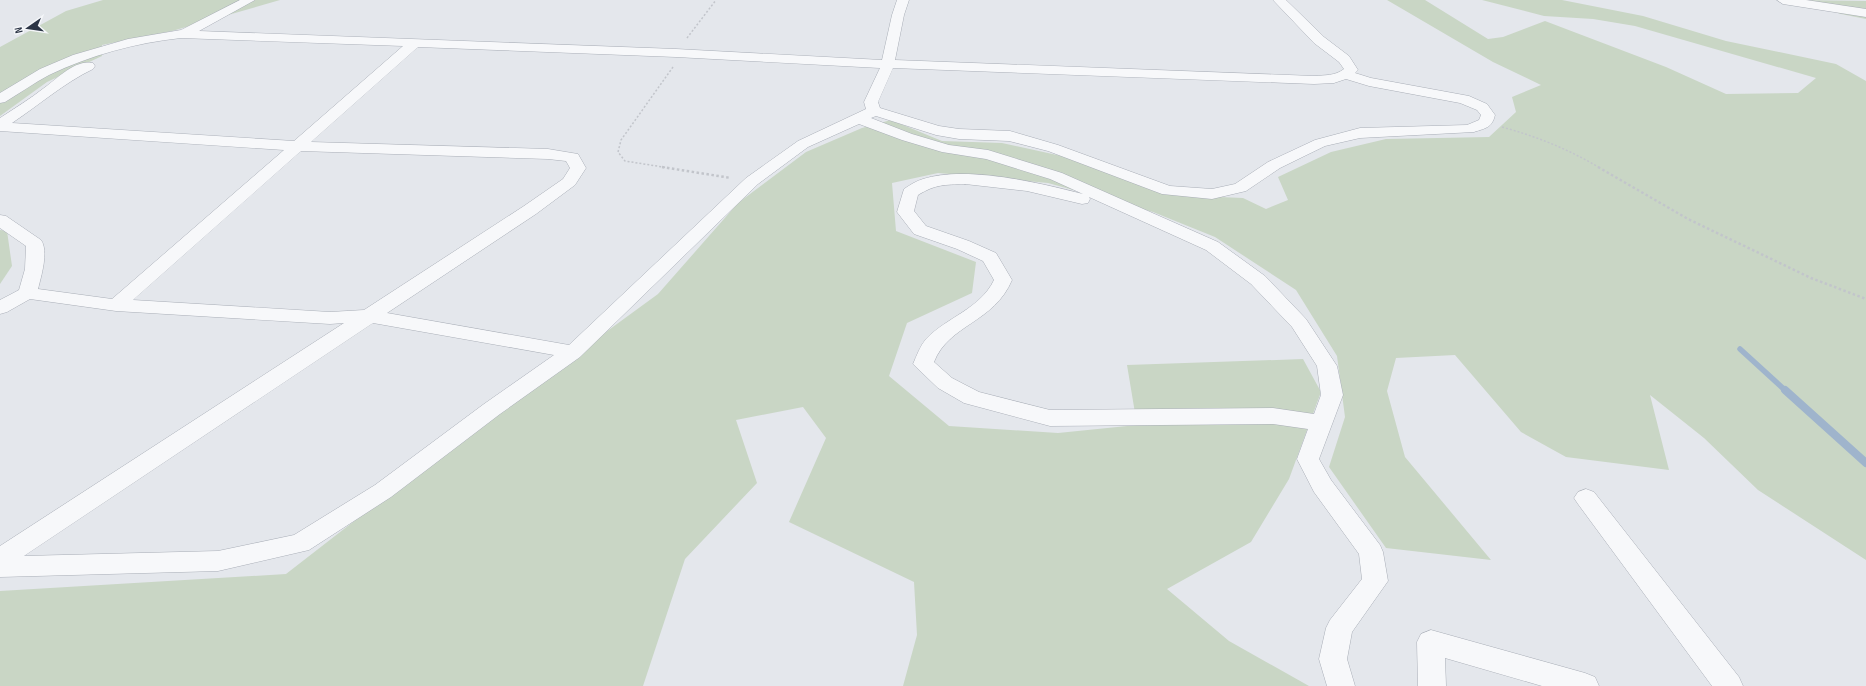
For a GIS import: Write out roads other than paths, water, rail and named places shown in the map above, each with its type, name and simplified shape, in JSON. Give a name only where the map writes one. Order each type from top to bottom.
[{"type":"street","points":[[0,126],[51,90],[67,76],[99,60],[162,42],[212,20],[249,0]]},
{"type":"street","points":[[874,111],[871,102],[888,64],[898,15],[903,0]]},
{"type":"street","points":[[0,99],[43,73],[78,58],[126,44],[181,34],[676,53],[888,64],[1314,80],[1337,79],[1346,75],[1351,70],[1344,59],[1319,40],[1279,0]]},
{"type":"street","points":[[1783,0],[1866,13]]},
{"type":"street","points":[[116,305],[414,44]]},
{"type":"street","points":[[0,567],[218,561],[300,543],[383,491],[492,409],[573,352],[752,181],[803,144],[874,111],[895,116],[936,130],[959,134],[1010,136],[1053,148],[1168,191],[1212,194],[1240,188],[1274,165],[1320,143],[1360,133],[1470,129],[1486,123],[1488,115],[1482,107],[1464,99],[1369,82],[1346,75]]},
{"type":"street","points":[[858,118],[908,137],[947,149],[988,155],[1056,176],[1212,246],[1258,280],[1299,323],[1327,366],[1332,395],[1308,459],[1322,486],[1371,552],[1375,580],[1339,628],[1333,659],[1341,686]]},
{"type":"street","points":[[0,126],[299,146],[548,154],[572,157],[578,168],[569,182],[564,186],[0,559]]},
{"type":"street","points":[[1118,205],[1086,200],[1048,189],[967,179],[928,183],[910,192],[905,212],[920,230],[963,245],[990,257],[1002,280],[1000,290],[994,299],[945,333],[932,346],[923,364],[945,383],[972,398],[1050,418],[1273,416],[1322,423]]},
{"type":"street","points":[[0,220],[35,244],[34,269],[27,293]]},
{"type":"street","points":[[0,308],[27,293],[116,305],[330,318],[369,316],[573,352]]},
{"type":"street","points":[[1586,498],[1729,686]]},
{"type":"street","points":[[1432,686],[1431,642],[1585,686]]},
{"type":"waterway","points":[[1740,349],[1786,391]]},
{"type":"waterway","points":[[1785,390],[1866,463]]}]
